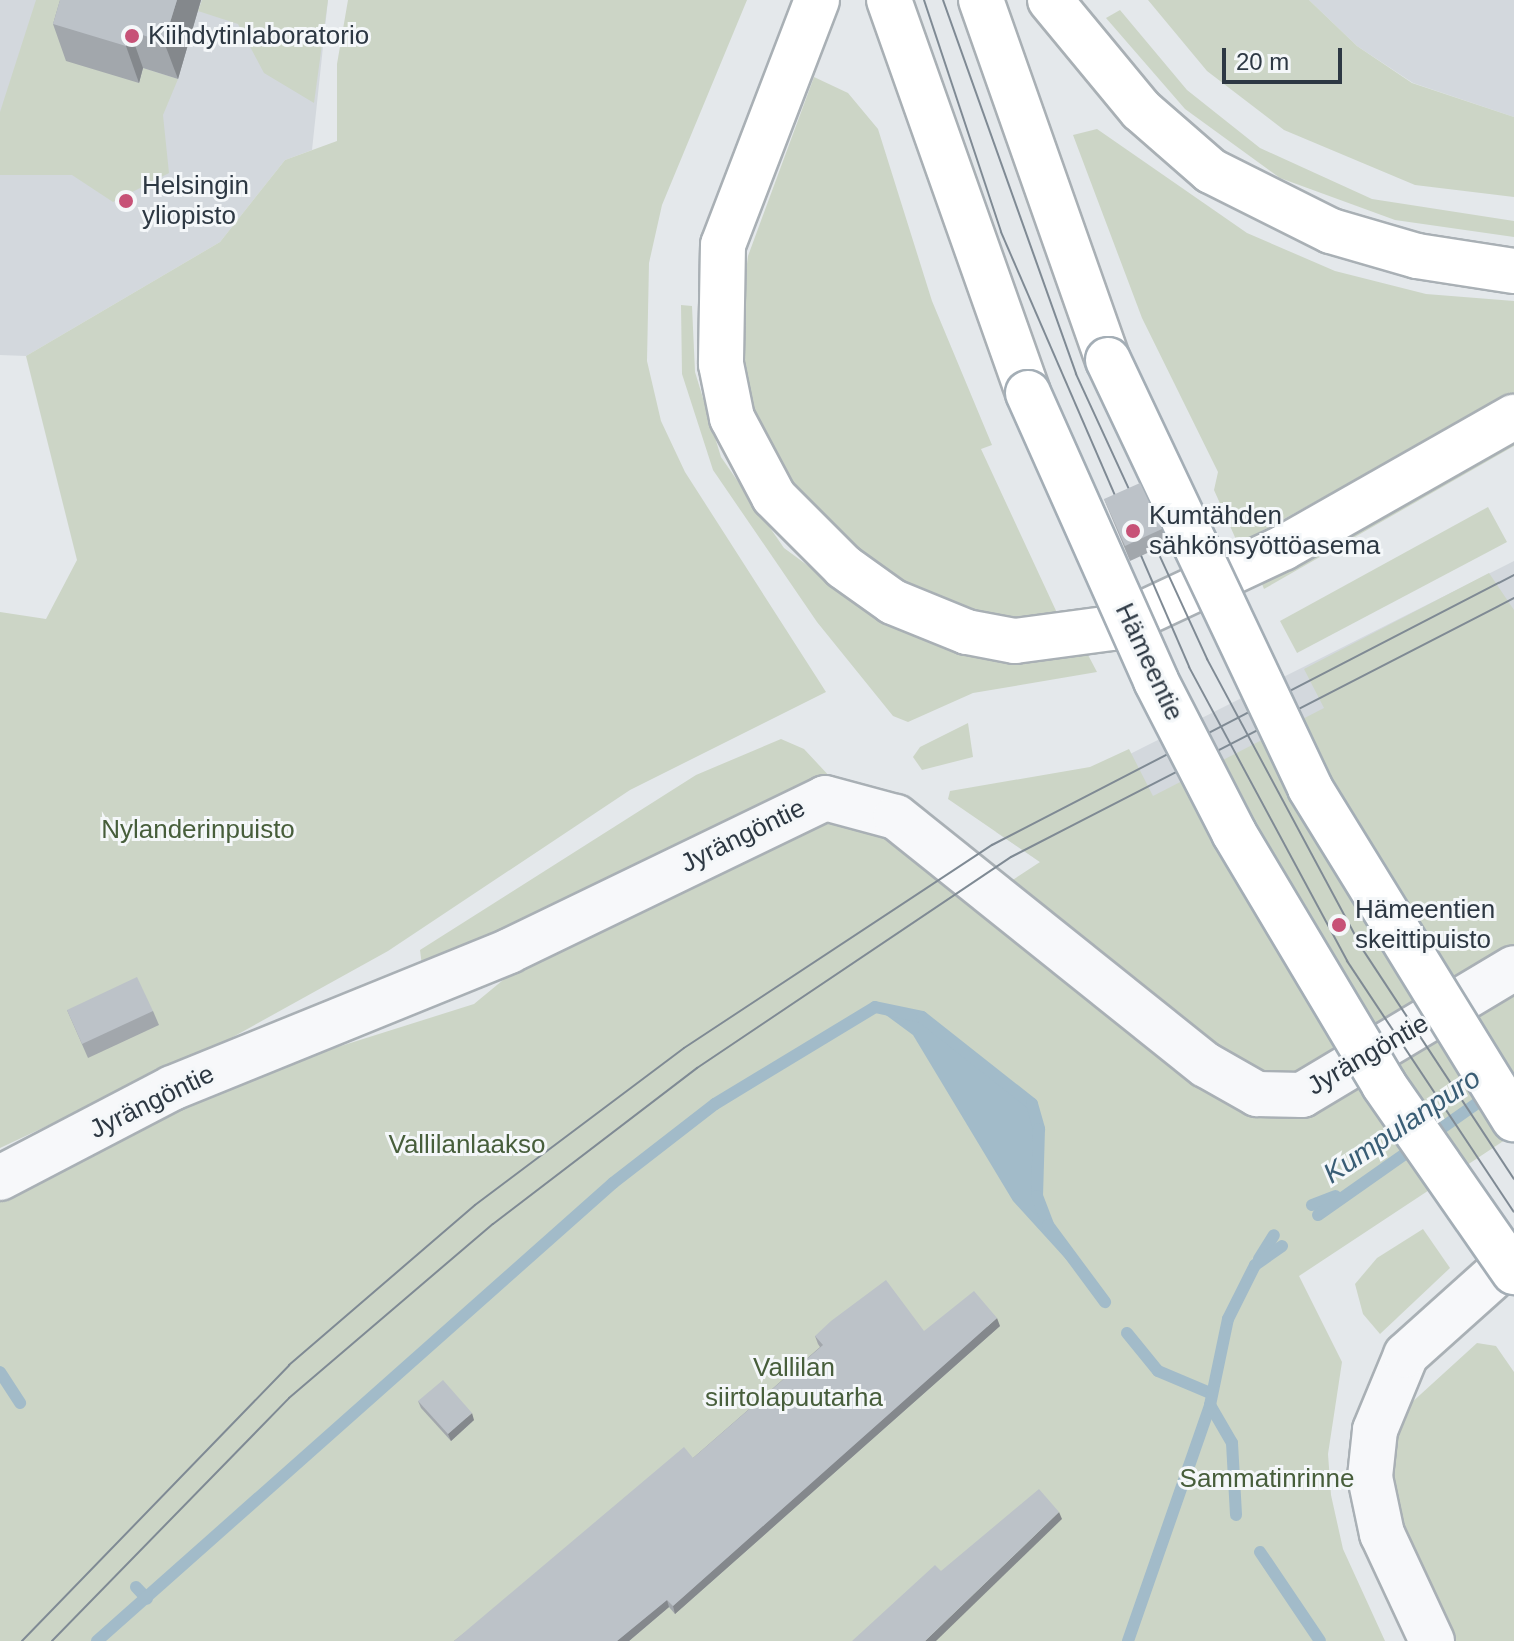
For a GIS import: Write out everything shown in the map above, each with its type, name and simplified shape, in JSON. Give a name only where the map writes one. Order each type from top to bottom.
[{"type":"main road","points":[[817,0],[723,245],[721,364],[732,418],[774,497],[832,557],[893,602],[967,632],[1015,641],[1112,628],[1283,548],[1514,417]]},
{"type":"main road","name":"Hämeentie","points":[[889,0],[1028,393],[1156,681],[1234,833],[1384,1085],[1514,1272]]},
{"type":"main road","points":[[981,0],[1108,360],[1310,788],[1514,1119]]},
{"type":"main road","points":[[1050,0],[1141,110],[1211,171],[1331,231],[1417,256],[1514,271]]},
{"type":"street","name":"Jyrängöntie","points":[[0,1178],[172,1088],[509,951],[825,798],[896,817],[1206,1065],[1257,1094],[1302,1095],[1514,968]]},
{"type":"street","points":[[1432,1641],[1382,1534],[1370,1477],[1375,1430],[1406,1355],[1514,1258]]},
{"type":"shaded area","name":"Helsingin yliopisto","points":[[0,0],[328,0],[312,150],[285,160],[220,242],[26,356],[0,355]]},
{"type":"shaded area","points":[[1309,0],[1514,0],[1514,117],[1413,83],[1357,46]]},
{"type":"shaded area","points":[[1514,561],[1514,610],[1040,862],[996,832],[1132,753]]},
{"type":"green space","points":[[36,0],[85,0],[139,83],[143,68],[178,79],[163,115],[169,173],[113,202],[72,175],[0,175],[0,112]]},
{"type":"green space","points":[[202,0],[328,0],[314,103],[264,73],[238,24],[198,11]]},
{"type":"green space","name":"Nylanderinpuisto","points":[[348,0],[747,0],[662,205],[649,263],[647,361],[661,421],[685,472],[826,692],[630,790],[388,951],[213,1048],[0,1148],[0,612],[46,619],[77,560],[26,356],[220,242],[285,160],[337,141],[337,64]]},
{"type":"green space","points":[[1148,0],[1309,0],[1357,46],[1412,83],[1514,117],[1514,197],[1415,185],[1284,130],[1207,71]]},
{"type":"green space","points":[[1120,10],[1187,90],[1260,148],[1372,199],[1514,221],[1514,237],[1395,220],[1280,178],[1185,109],[1106,18]]},
{"type":"green space","points":[[814,77],[848,93],[878,129],[932,301],[992,445],[981,449],[1058,615],[1030,620],[961,610],[903,582],[835,536],[780,470],[751,411],[737,342],[748,256]]},
{"type":"green space","points":[[1097,129],[1247,233],[1335,271],[1426,294],[1514,301],[1514,393],[1238,544],[1214,490],[1218,472],[1142,318],[1073,135]]},
{"type":"green space","points":[[681,305],[692,306],[695,372],[721,457],[784,548],[887,624],[1019,659],[1087,653],[1097,672],[973,693],[908,722],[893,716],[817,622],[713,470],[682,374]]},
{"type":"green space","points":[[1514,434],[1514,446],[1264,589],[1260,579]]},
{"type":"green space","points":[[1488,507],[1507,542],[1297,653],[1280,621]]},
{"type":"green space","points":[[1489,573],[1514,610],[1514,1134],[1299,1276],[1342,1362],[1328,1454],[1331,1495],[1343,1549],[1385,1641],[0,1641],[0,1189],[171,1103],[177,1112],[306,1057],[474,1004],[515,970],[797,825],[841,816],[873,822],[978,903],[1040,862],[948,799],[950,791],[1090,767],[1129,749],[1153,796],[1324,708],[1304,669]]},
{"type":"green space","points":[[968,723],[973,757],[922,770],[913,757],[920,747]]},
{"type":"green space","points":[[781,739],[804,749],[832,779],[781,794],[436,972],[422,966],[420,950],[696,775]]},
{"type":"green space","points":[[1423,1229],[1450,1268],[1380,1334],[1363,1314],[1355,1284],[1377,1258]]},
{"type":"green space","points":[[1477,1343],[1496,1346],[1514,1372],[1514,1641],[1449,1641],[1385,1489],[1395,1402],[1410,1404]]},
{"type":"water","points":[[884,1005],[922,1017],[1032,1104],[1039,1129],[1037,1197],[1048,1225],[1105,1302],[1013,1201],[913,1035],[875,1007]]},
{"type":"building","points":[[60,0],[177,0],[164,42],[130,31],[126,46],[53,24]]},
{"type":"building","points":[[1140,483],[1162,529],[1125,546],[1104,499]]},
{"type":"building","points":[[137,977],[153,1011],[82,1044],[67,1010]]},
{"type":"building","points":[[886,1280],[924,1331],[974,1291],[997,1318],[673,1606],[667,1600],[617,1641],[454,1641],[684,1447],[693,1458],[823,1345],[815,1336],[831,1321]]},
{"type":"building","points":[[443,1380],[472,1413],[448,1434],[418,1401]]},
{"type":"building","points":[[1039,1489],[1059,1512],[925,1641],[852,1641],[935,1565],[941,1571]]},
{"type":"waterway","points":[[97,1641],[613,1183],[715,1104],[875,1007],[922,1017],[1032,1104],[1039,1129],[1037,1196],[1048,1225],[1105,1302]]},
{"type":"waterway","name":"Kumpulanpuro","points":[[1318,1215],[1489,1095]]},
{"type":"waterway","points":[[1312,1205],[1335,1196]]},
{"type":"waterway","points":[[1259,1259],[1274,1235]]},
{"type":"waterway","name":"Kumpulanpuro","points":[[1128,1641],[1210,1405],[1228,1319],[1255,1265],[1282,1246]]},
{"type":"waterway","points":[[1127,1333],[1158,1371],[1210,1393]]},
{"type":"waterway","points":[[0,1372],[20,1403]]},
{"type":"waterway","points":[[1210,1405],[1232,1443],[1236,1515]]},
{"type":"waterway","points":[[1260,1552],[1320,1641]]},
{"type":"waterway","points":[[136,1587],[147,1599]]},
{"type":"tram line","points":[[924,0],[1001,232],[1189,667],[1347,961],[1514,1212]]},
{"type":"tram line","points":[[943,0],[1076,374],[1207,659],[1363,950],[1514,1179]]},
{"type":"tram line","points":[[22,1641],[289,1365],[475,1205],[684,1048],[992,845],[1514,575]]},
{"type":"tram line","points":[[52,1641],[289,1398],[493,1224],[697,1068],[1011,857],[1514,598]]},
{"type":"place","name":"Kiihdytinlaboratorio","points":[[132,36]]},
{"type":"place","name":"Helsingin yliopisto","points":[[126,201]]},
{"type":"place","name":"Kumtähden sähkönsyöttöasema","points":[[1133,531]]},
{"type":"place","name":"Hämeentien skeittipuisto","points":[[1339,925]]},
{"type":"park label","name":"Vallilanlaakso","points":[[467,1145]]},
{"type":"park label","name":"Vallilan siirtolapuutarha","points":[[794,1383]]},
{"type":"park label","name":"Sammatinrinne","points":[[1267,1479]]}]
